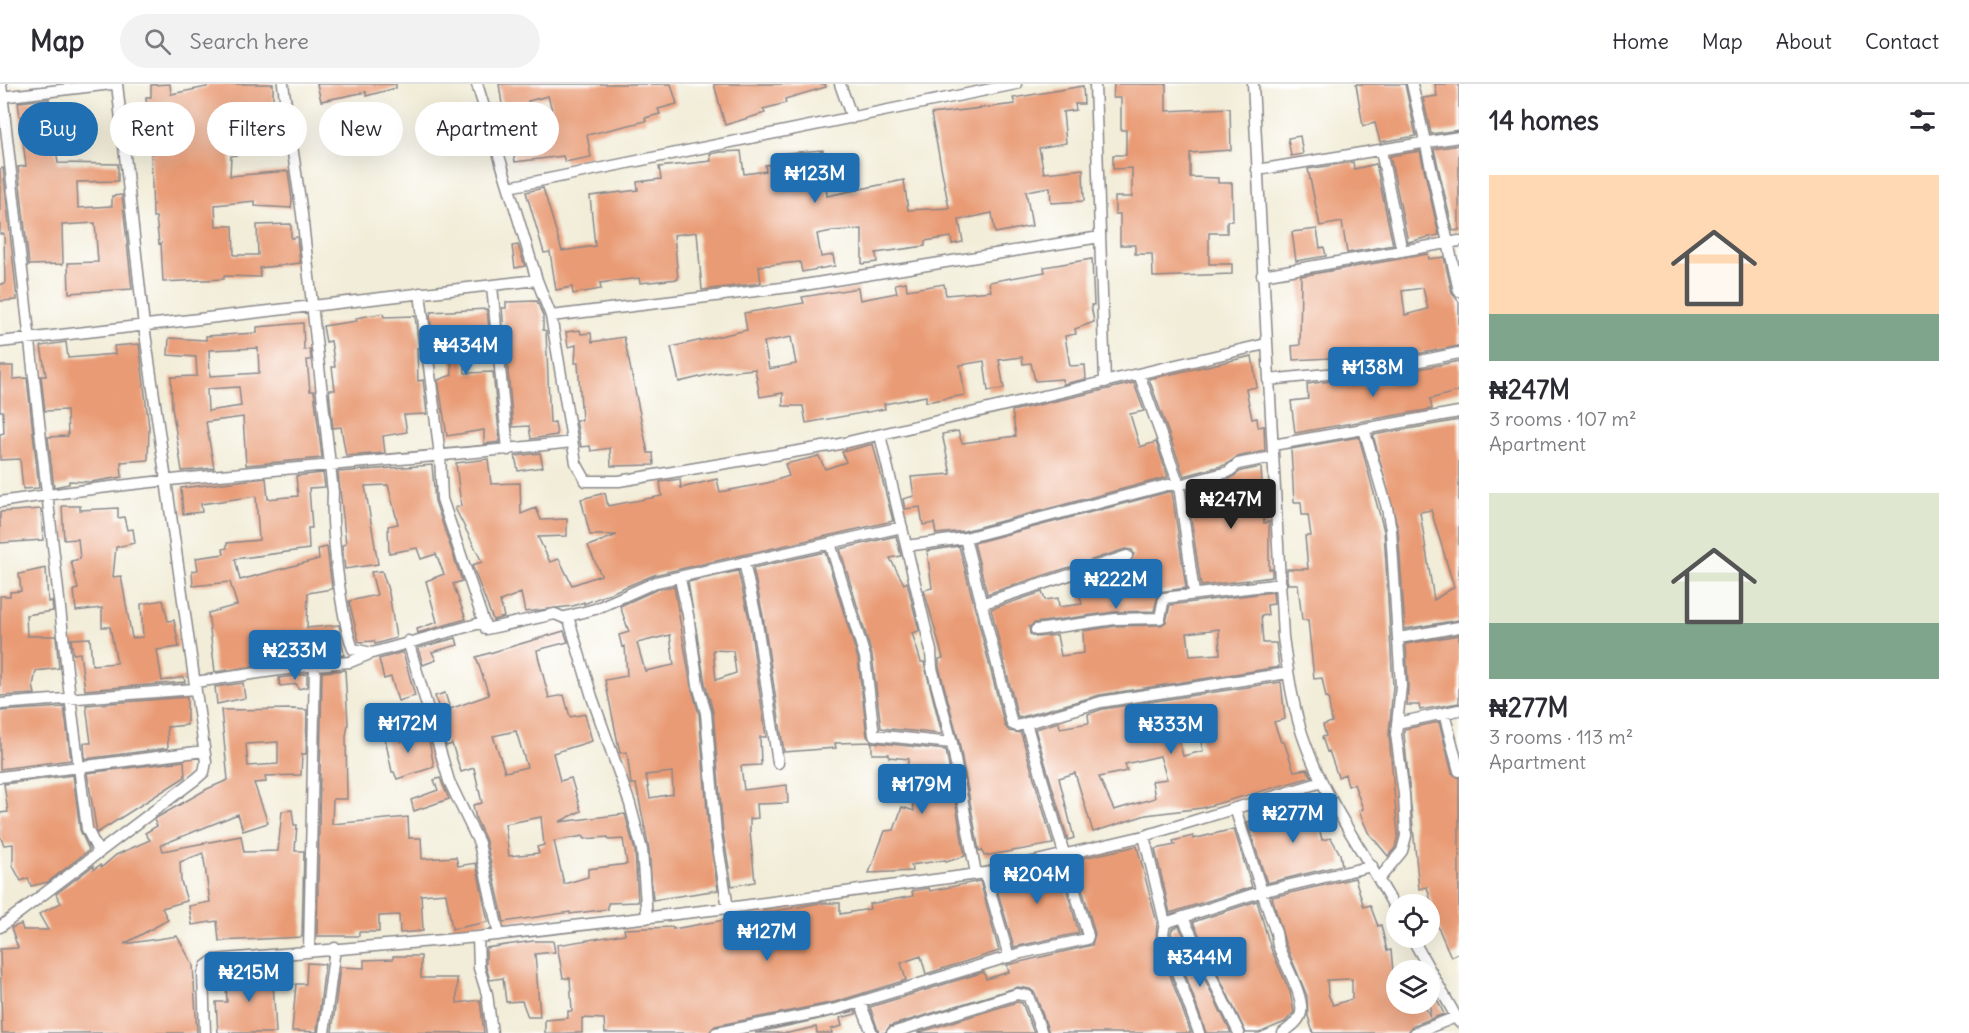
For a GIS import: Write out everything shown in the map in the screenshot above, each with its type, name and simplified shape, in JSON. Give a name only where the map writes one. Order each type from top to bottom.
[{"type":"street","points":[[1,84],[70,697],[87,829],[99,853]]},
{"type":"street","points":[[1,97],[112,84]]},
{"type":"street","points":[[0,927],[204,772],[204,751],[144,326],[117,84]]},
{"type":"street","points":[[283,84],[302,214],[333,492],[332,514],[345,628],[352,650],[372,653]]},
{"type":"street","points":[[477,84],[537,280],[552,316],[576,464],[586,481],[619,482],[835,445],[1266,344]]},
{"type":"street","points":[[840,84],[852,118]]},
{"type":"street","points":[[509,187],[1016,84]]},
{"type":"street","points":[[1095,84],[1105,382]]},
{"type":"street","points":[[1252,84],[1268,380],[1288,673],[1305,744],[1322,782],[1387,894]]},
{"type":"street","points":[[1412,84],[1459,291]]},
{"type":"street","points":[[1257,170],[1459,137]]},
{"type":"street","points":[[1381,151],[1402,251]]},
{"type":"street","points":[[552,316],[798,286],[1100,237]]},
{"type":"street","points":[[1262,274],[1459,241]]},
{"type":"street","points":[[0,342],[537,280]]},
{"type":"street","points":[[492,286],[508,450]]},
{"type":"street","points":[[420,293],[440,456],[442,499],[486,629],[543,615],[565,617],[595,609],[656,582],[680,579],[744,562],[902,527]]},
{"type":"street","points":[[1268,380],[1385,368],[1459,353]]},
{"type":"street","points":[[1139,374],[1179,485],[1194,593]]},
{"type":"street","points":[[1273,446],[1459,412]]},
{"type":"street","points":[[1364,429],[1387,508],[1401,686],[1397,723],[1406,836],[1402,851],[1379,879]]},
{"type":"street","points":[[880,435],[981,873],[1009,957]]},
{"type":"street","points":[[0,502],[166,479],[508,450],[572,442]]},
{"type":"street","points":[[906,546],[965,538],[1167,485],[1179,485],[1228,472],[1238,464],[1274,457]]},
{"type":"street","points":[[965,538],[1012,724],[1026,723],[1108,700],[1288,673]]},
{"type":"street","points":[[830,543],[864,651],[874,735],[952,743]]},
{"type":"street","points":[[981,604],[1126,556]]},
{"type":"street","points":[[744,562],[756,617],[778,763]]},
{"type":"street","points":[[680,579],[688,615],[698,685],[706,713],[716,834],[728,908]]},
{"type":"street","points":[[1036,630],[1116,619],[1160,618],[1164,597],[1281,584]]},
{"type":"street","points":[[565,617],[568,620],[592,697],[630,804],[642,850],[647,918]]},
{"type":"street","points":[[0,704],[195,686],[315,665],[350,662],[408,641],[484,622]]},
{"type":"street","points":[[1399,638],[1459,627]]},
{"type":"street","points":[[408,641],[449,782],[479,843],[499,935]]},
{"type":"street","points":[[309,951],[315,665]]},
{"type":"street","points":[[1397,723],[1459,710]]},
{"type":"street","points":[[1444,713],[1459,771]]},
{"type":"street","points":[[716,1033],[860,1002],[1009,957],[1088,938],[1026,723]]},
{"type":"street","points":[[0,777],[204,751]]},
{"type":"street","points":[[205,1033],[203,974],[206,966],[214,960],[499,935],[728,908],[981,873],[1144,836],[1322,782]]},
{"type":"street","points":[[1235,808],[1260,892],[1301,1009],[1301,1016],[1283,1033]]},
{"type":"street","points":[[1144,836],[1166,923],[1163,933],[1199,1033]]},
{"type":"street","points":[[1166,923],[1260,892],[1372,867]]},
{"type":"street","points":[[1183,918],[1239,1033]]},
{"type":"street","points":[[478,937],[479,968],[487,994],[492,1033]]},
{"type":"street","points":[[324,1033],[335,948]]},
{"type":"street","points":[[1415,1033],[1458,1019],[1418,948]]},
{"type":"street","points":[[892,1033],[1017,994],[1028,996],[1042,1033]]},
{"type":"street","points":[[860,1002],[872,1033]]},
{"type":"building","points":[[170,84],[171,94],[207,87],[207,84],[273,84],[273,102],[207,102],[207,156],[231,156],[230,176],[288,171],[291,208],[255,206],[255,201],[215,205],[216,226],[233,226],[234,255],[258,255],[257,225],[291,224],[291,238],[297,237],[300,263],[260,268],[260,277],[224,276],[224,279],[163,282],[161,243],[159,244],[156,217],[153,217],[151,156],[195,156],[195,102],[146,102],[146,97],[151,97],[151,85]]},
{"type":"building","points":[[317,84],[396,84],[396,88],[366,96],[366,92],[321,101]]},
{"type":"building","points":[[499,84],[671,84],[677,104],[658,109],[660,114],[645,118],[646,121],[587,135],[591,157],[565,162],[563,156],[515,162],[514,156],[559,156],[559,102],[550,102],[548,96],[528,102],[502,102]]},
{"type":"building","points":[[714,84],[825,84],[826,87],[785,99],[786,103],[763,109],[765,113],[725,125]]},
{"type":"building","points":[[1114,84],[1166,84],[1166,111],[1230,108],[1231,150],[1190,153],[1190,177],[1218,178],[1218,183],[1232,183],[1233,221],[1227,221],[1227,233],[1209,233],[1209,264],[1232,264],[1232,274],[1153,277],[1152,254],[1135,254],[1135,245],[1120,245],[1120,214],[1115,214],[1115,197],[1132,197],[1132,168],[1113,169],[1113,155],[1126,155],[1126,130],[1121,130],[1121,98],[1113,98]]},
{"type":"building","points":[[1356,84],[1405,84],[1416,136],[1380,142],[1375,123],[1363,126]]},
{"type":"building","points":[[1435,84],[1459,84],[1459,130],[1431,134],[1423,98],[1437,96]]},
{"type":"building","points":[[1083,86],[1084,104],[1075,104],[1076,110],[1063,112],[1066,143],[1039,148],[1044,173],[1083,169],[1084,201],[1051,203],[1050,187],[1026,191],[1032,226],[995,233],[992,213],[959,220],[963,242],[952,244],[951,237],[925,241],[925,246],[876,253],[877,262],[862,264],[862,229],[832,231],[817,234],[821,257],[833,255],[835,266],[802,272],[800,262],[759,266],[761,283],[702,290],[697,232],[674,235],[678,279],[640,283],[639,278],[600,283],[601,289],[573,294],[572,287],[556,290],[550,252],[544,253],[526,192],[543,188],[562,251],[595,246],[590,196],[638,190],[637,182],[661,179],[659,167],[711,161],[710,154],[721,152],[741,151],[744,174],[766,171],[765,165],[787,163],[786,153],[823,150],[827,196],[904,180],[908,210],[949,208],[931,114],[1015,104],[1013,98]]},
{"type":"building","points":[[49,99],[50,102],[18,102]]},
{"type":"building","points":[[1300,136],[1303,154],[1291,156],[1288,138]]},
{"type":"building","points":[[1459,145],[1459,230],[1453,231],[1434,149]]},
{"type":"building","points":[[1420,151],[1439,235],[1408,242],[1390,156]]},
{"type":"building","points":[[25,156],[57,156],[58,163],[118,164],[118,181],[77,182],[78,208],[112,206],[112,196],[122,195],[132,289],[69,293],[68,263],[98,262],[95,223],[62,225],[63,264],[29,265],[18,167],[26,166]]},
{"type":"building","points":[[1353,162],[1354,169],[1376,164],[1393,245],[1347,253],[1342,222],[1320,226],[1308,169]]},
{"type":"building","points":[[3,168],[17,300],[0,301],[0,284],[5,284],[4,234],[0,234],[0,169]]},
{"type":"building","points":[[1317,229],[1320,248],[1324,247],[1326,256],[1296,261],[1292,232]]},
{"type":"building","points":[[518,245],[525,266],[515,268],[512,246]]},
{"type":"building","points":[[1428,254],[1429,259],[1444,257],[1452,293],[1459,302],[1459,346],[1387,360],[1385,350],[1354,353],[1355,364],[1331,366],[1330,358],[1293,360],[1292,346],[1300,345],[1301,276]],"holes":[[[1423,288],[1428,309],[1405,315],[1402,291]]]},
{"type":"building","points":[[1092,259],[1094,305],[1091,305],[1094,322],[1075,329],[1076,334],[1065,336],[1070,366],[1085,365],[1086,379],[1063,384],[1062,379],[1035,381],[1031,363],[1023,364],[1022,357],[999,360],[1004,389],[988,391],[984,361],[960,365],[965,395],[926,402],[926,396],[884,404],[885,409],[806,423],[803,406],[783,406],[783,393],[760,397],[755,369],[716,373],[679,382],[671,347],[747,330],[744,313],[804,303],[802,297],[858,288],[860,300],[897,293],[895,284],[906,282],[907,290],[944,284],[946,295],[991,291],[989,282],[1045,272],[1044,267]],"holes":[[[791,337],[796,364],[769,369],[764,342]]]},
{"type":"building","points":[[537,301],[543,316],[543,330],[546,331],[550,423],[555,422],[557,435],[531,439],[529,426],[513,427],[508,340],[505,341],[502,308],[506,308],[506,302]]},
{"type":"building","points":[[487,309],[490,341],[464,342],[465,373],[493,372],[500,442],[484,444],[484,430],[447,436],[438,380],[452,375],[450,343],[434,344],[430,316],[431,312]]},
{"type":"building","points":[[383,313],[384,317],[415,316],[419,348],[417,348],[418,381],[423,380],[427,414],[404,415],[407,432],[383,436],[385,453],[346,456],[341,427],[333,428],[329,390],[335,390],[332,367],[335,367],[331,341],[326,342],[323,326],[357,321],[356,318]]},
{"type":"building","points":[[303,323],[304,350],[310,349],[311,360],[307,360],[310,391],[314,391],[322,458],[246,465],[243,417],[206,422],[214,468],[182,471],[172,407],[171,377],[197,376],[196,357],[168,355],[169,338],[206,340],[206,336],[257,333],[257,327]],"holes":[[[258,348],[259,373],[210,376],[209,350]],[[239,387],[241,406],[208,411],[207,389]]]},
{"type":"building","points":[[580,330],[581,334],[591,333],[592,342],[624,337],[648,453],[653,453],[654,465],[611,466],[610,448],[591,451],[590,446],[581,447],[576,420],[582,420],[578,363],[575,363],[576,345],[568,347],[566,332]]},
{"type":"building","points":[[66,342],[68,358],[115,354],[114,346],[139,344],[149,427],[148,460],[121,462],[122,477],[90,482],[69,481],[69,484],[54,487],[48,437],[68,436],[67,410],[45,411],[41,376],[46,376],[41,346]]},
{"type":"building","points":[[1252,356],[1257,387],[1246,389],[1252,419],[1257,418],[1258,427],[1264,426],[1265,451],[1237,457],[1225,465],[1184,476],[1149,379]]},
{"type":"building","points":[[1459,361],[1459,391],[1430,399],[1432,409],[1295,433],[1291,401],[1308,399],[1307,384],[1357,378],[1359,386],[1397,381],[1394,374]]},
{"type":"building","points":[[0,366],[13,366],[13,379],[27,378],[39,488],[23,489],[20,459],[0,460],[0,434],[4,433],[3,411],[0,411]]},
{"type":"building","points":[[1134,383],[1144,411],[1130,414],[1140,447],[1156,442],[1168,477],[964,531],[936,534],[934,523],[923,525],[920,507],[905,509],[903,499],[914,496],[911,477],[951,474],[942,434],[958,431],[962,443],[1016,436],[1012,411]]},
{"type":"building","points":[[1459,420],[1459,620],[1405,629],[1398,529],[1373,435]],"holes":[[[1431,510],[1454,587],[1434,600],[1420,512]]]},
{"type":"building","points":[[1359,437],[1384,531],[1393,686],[1389,735],[1398,835],[1395,848],[1388,856],[1368,832],[1359,811],[1363,809],[1354,784],[1348,786],[1345,774],[1338,777],[1329,751],[1327,752],[1322,737],[1326,736],[1323,725],[1332,722],[1328,697],[1326,698],[1322,678],[1314,679],[1308,620],[1302,620],[1298,584],[1288,584],[1287,580],[1287,569],[1308,569],[1305,536],[1311,536],[1308,515],[1302,515],[1301,502],[1294,502],[1291,449]]},
{"type":"building","points":[[873,444],[893,521],[654,575],[584,604],[584,602],[573,606],[525,612],[521,593],[500,601],[504,617],[493,620],[472,565],[482,562],[455,508],[461,506],[456,463],[488,459],[491,484],[520,483],[521,514],[536,508],[541,520],[567,519],[567,536],[538,537],[550,562],[559,559],[572,585],[601,575],[588,546],[617,535],[590,535],[581,499],[605,493],[608,506],[662,496],[660,482],[680,479],[681,488],[717,479],[720,492],[767,483],[789,476],[785,464],[819,456],[825,469],[846,462],[842,452]]},
{"type":"building","points":[[540,453],[543,467],[518,471],[515,456]]},
{"type":"building","points":[[432,465],[435,501],[462,581],[453,584],[466,619],[418,633],[417,629],[437,622],[426,581],[444,574],[436,554],[421,559],[417,548],[389,553],[388,526],[398,524],[388,485],[365,486],[378,564],[345,569],[342,545],[346,544],[338,472]]},
{"type":"building","points":[[1261,467],[1264,523],[1269,522],[1269,569],[1272,569],[1272,577],[1201,586],[1187,491],[1230,479],[1241,471]]},
{"type":"building","points":[[323,473],[325,487],[309,488],[312,528],[308,528],[309,549],[235,559],[240,580],[319,559],[318,549],[327,547],[332,589],[308,593],[307,628],[339,625],[344,655],[314,658],[314,644],[288,646],[289,661],[215,672],[208,613],[237,605],[230,582],[193,586],[192,571],[198,570],[196,558],[224,554],[223,549],[227,548],[227,543],[259,540],[256,496],[201,504],[202,512],[183,514],[181,488],[266,478],[268,499],[298,496],[296,476]]},
{"type":"building","points":[[1172,492],[1186,588],[1159,592],[1154,611],[1114,612],[1035,623],[1029,627],[1030,634],[1036,637],[1057,635],[1061,656],[1084,653],[1083,631],[1116,626],[1161,625],[1166,622],[1170,605],[1273,592],[1274,604],[1267,605],[1268,615],[1261,616],[1263,643],[1276,643],[1279,667],[1100,695],[1018,718],[991,609],[1042,592],[1045,600],[1058,598],[1059,607],[1082,604],[1076,581],[1129,563],[1134,554],[1132,550],[1125,549],[987,594],[974,543]],"holes":[[[1219,629],[1220,654],[1190,656],[1187,633]]]},
{"type":"building","points":[[62,506],[80,506],[80,510],[118,508],[118,518],[124,517],[127,530],[133,529],[135,543],[116,547],[113,577],[121,576],[132,638],[143,637],[141,604],[163,600],[168,621],[174,620],[179,647],[157,650],[162,681],[184,677],[185,682],[85,690],[80,653],[73,654],[71,639],[90,638],[92,665],[117,663],[110,627],[102,627],[102,608],[76,611],[74,590],[78,589],[71,561],[80,559],[78,539],[64,540]]},
{"type":"building","points":[[41,509],[43,540],[0,543],[0,512]]},
{"type":"building","points":[[896,536],[901,556],[890,558],[904,584],[907,582],[919,631],[912,633],[921,662],[924,662],[942,734],[881,728],[872,655],[840,549]]},
{"type":"building","points":[[959,546],[1005,726],[1009,731],[1021,733],[1053,844],[984,856],[982,850],[979,851],[959,742],[939,667],[939,659],[943,658],[924,590],[932,588],[927,551]]},
{"type":"building","points":[[825,552],[858,659],[867,736],[872,742],[835,743],[836,748],[784,752],[763,616],[753,568]]},
{"type":"building","points":[[46,568],[48,602],[52,601],[53,611],[26,615],[27,636],[56,636],[59,668],[36,671],[33,686],[35,694],[0,696],[0,596],[10,596],[10,592],[21,591],[19,574]]},
{"type":"building","points":[[382,571],[389,593],[396,638],[375,644],[374,641],[359,642],[349,601],[377,595],[371,572]]},
{"type":"building","points":[[738,571],[749,618],[766,737],[760,737],[761,765],[741,766],[744,790],[787,785],[788,803],[757,804],[758,818],[750,819],[755,882],[732,886],[723,833],[713,712],[705,683],[688,582]],"holes":[[[713,650],[733,651],[736,673],[716,680]]]},
{"type":"building","points":[[674,586],[691,686],[699,714],[709,835],[718,890],[653,900],[649,849],[636,784],[631,784],[627,752],[620,753],[605,680],[627,676],[625,646],[622,647],[619,635],[629,632],[620,606],[658,589]],"holes":[[[670,635],[674,665],[645,671],[637,643]],[[672,772],[673,794],[650,798],[646,775]]]},
{"type":"building","points":[[564,631],[568,642],[537,650],[538,656],[549,698],[564,695],[570,717],[585,714],[592,741],[553,753],[560,781],[571,778],[581,811],[559,822],[625,814],[635,851],[638,902],[608,903],[608,909],[504,922],[486,841],[476,819],[473,805],[482,803],[474,768],[461,772],[452,744],[446,746],[442,731],[445,729],[435,696],[445,693],[450,709],[489,695],[476,657]],"holes":[[[516,731],[527,767],[505,772],[493,736]],[[541,817],[544,845],[537,847],[539,853],[509,856],[505,824]],[[584,836],[584,839],[608,837],[609,840],[623,839],[627,864],[588,869],[588,877],[564,884],[554,841]]]},
{"type":"building","points":[[1459,635],[1459,703],[1420,710],[1419,705],[1407,705],[1406,644]]},
{"type":"building","points":[[456,638],[458,645],[432,652],[436,660],[423,665],[418,648]]},
{"type":"building","points":[[403,652],[415,696],[398,701],[391,677],[384,679],[379,659]]},
{"type":"building","points":[[345,670],[348,724],[346,737],[347,799],[333,799],[332,824],[408,817],[409,838],[421,838],[422,859],[456,857],[458,866],[476,863],[488,922],[452,929],[446,893],[421,895],[423,931],[400,933],[399,915],[379,916],[379,932],[359,932],[359,936],[317,936],[322,672]]},
{"type":"building","points":[[307,674],[307,687],[298,689],[297,684],[280,686],[279,678]]},
{"type":"building","points":[[1281,682],[1285,719],[1274,722],[1294,771],[1307,769],[1312,777],[1202,808],[1146,815],[1093,832],[1075,773],[1059,778],[1074,838],[1068,840],[1035,729],[1059,722],[1060,728],[1089,723],[1088,714],[1103,709]],"holes":[[[1198,727],[1203,751],[1183,756],[1176,730]],[[1160,756],[1167,779],[1152,781],[1155,798],[1114,810],[1099,777],[1127,771],[1125,764]]]},
{"type":"building","points":[[243,683],[245,698],[217,704],[215,687]]},
{"type":"building","points":[[187,697],[187,725],[167,727],[168,748],[85,759],[84,743],[91,743],[86,705]]},
{"type":"building","points":[[64,707],[71,760],[0,769],[0,711]]},
{"type":"building","points":[[221,710],[307,710],[306,754],[302,754],[301,775],[265,776],[266,782],[254,783],[268,823],[243,831],[238,814],[161,845],[163,851],[241,836],[244,852],[278,851],[282,811],[292,810],[294,825],[297,825],[295,851],[304,851],[302,937],[219,941],[217,921],[192,925],[189,906],[210,902],[203,853],[180,862],[181,881],[187,901],[162,908],[168,920],[124,944],[177,936],[193,965],[197,1033],[2,1033],[0,949],[18,948],[11,928],[21,924],[23,930],[48,930],[39,914],[61,903],[56,894],[93,866],[94,869],[100,865],[102,867],[116,855],[150,840],[145,833],[157,826],[154,820],[158,817],[207,789],[228,780]],"holes":[[[278,742],[278,764],[248,766],[246,744]]]},
{"type":"building","points":[[1439,722],[1452,773],[1459,778],[1459,953],[1451,957],[1440,932],[1440,894],[1429,894],[1427,887],[1419,889],[1404,729]]},
{"type":"building","points":[[399,730],[401,741],[428,735],[434,767],[397,779],[392,772],[384,733]]},
{"type":"building","points":[[872,742],[946,750],[965,856],[946,862],[945,860],[911,865],[912,871],[869,873],[885,831],[894,830],[902,807],[914,811],[910,789],[918,787],[916,768],[907,766],[909,759],[889,757],[889,754],[872,754]]},
{"type":"building","points":[[184,761],[185,777],[97,833],[87,773]]},
{"type":"building","points":[[73,775],[80,830],[89,850],[48,882],[31,886],[28,878],[21,881],[13,866],[13,844],[4,845],[0,836],[0,813],[8,812],[4,784]]},
{"type":"building","points":[[440,778],[449,799],[414,811],[411,800],[438,790],[434,780]]},
{"type":"building","points":[[1313,803],[1322,840],[1331,838],[1340,854],[1342,865],[1267,883],[1247,822],[1282,814],[1281,808]]},
{"type":"building","points":[[1234,829],[1252,887],[1170,913],[1155,849],[1175,845],[1173,841],[1193,836],[1193,839]]},
{"type":"building","points":[[1137,846],[1157,923],[1156,937],[1191,1033],[1049,1033],[1035,993],[1030,989],[1018,987],[890,1026],[885,1033],[879,1033],[870,1007],[984,972],[986,979],[1009,972],[1007,965],[1092,945],[1095,934],[1074,860]]},
{"type":"building","points":[[1059,863],[1079,933],[1014,947],[994,879]]},
{"type":"building","points":[[1355,878],[1364,907],[1370,905],[1378,926],[1381,925],[1387,951],[1391,950],[1392,960],[1386,960],[1386,1014],[1429,1014],[1430,1017],[1430,1014],[1440,1014],[1440,1006],[1444,1014],[1412,1026],[1408,1033],[1313,1033],[1308,1016],[1307,996],[1285,943],[1272,897]],"holes":[[[1352,979],[1352,999],[1333,1005],[1328,994],[1327,980]]]},
{"type":"building","points":[[980,881],[999,951],[926,974],[921,956],[901,963],[906,980],[835,1002],[715,1026],[709,1033],[605,1033],[604,1019],[582,1018],[582,1033],[545,1033],[545,1020],[568,1018],[568,1011],[572,1011],[570,978],[563,978],[557,945],[625,934],[624,929],[673,927],[673,929],[820,903],[840,903],[840,914],[870,909],[869,904],[913,896],[912,891],[929,888],[930,891]]},
{"type":"building","points":[[1257,901],[1271,949],[1290,992],[1294,1012],[1285,1022],[1259,1033],[1246,1033],[1193,922]]},
{"type":"building","points":[[1179,926],[1231,1033],[1206,1033],[1171,933],[1172,929]]},
{"type":"building","points":[[533,941],[553,941],[555,952],[535,954],[540,1017],[528,1017],[522,1001],[506,1002],[503,978],[490,980],[486,967],[486,948]]},
{"type":"building","points":[[393,956],[421,956],[421,978],[457,978],[457,1003],[480,1000],[484,1033],[332,1032],[340,967],[364,968],[364,960],[393,959]]},
{"type":"building","points":[[307,963],[325,964],[317,1032],[292,1031],[296,984],[306,984]]},
{"type":"building","points":[[272,965],[276,1033],[218,1033],[216,1002],[227,1002],[226,985],[240,984],[238,968]]},
{"type":"building","points":[[1017,1002],[1022,1003],[1034,1033],[917,1033]]},
{"type":"building","points":[[856,1011],[856,1014],[840,1018],[842,1026],[831,1029],[832,1033],[817,1033],[816,1027],[788,1033],[755,1033]]}]
